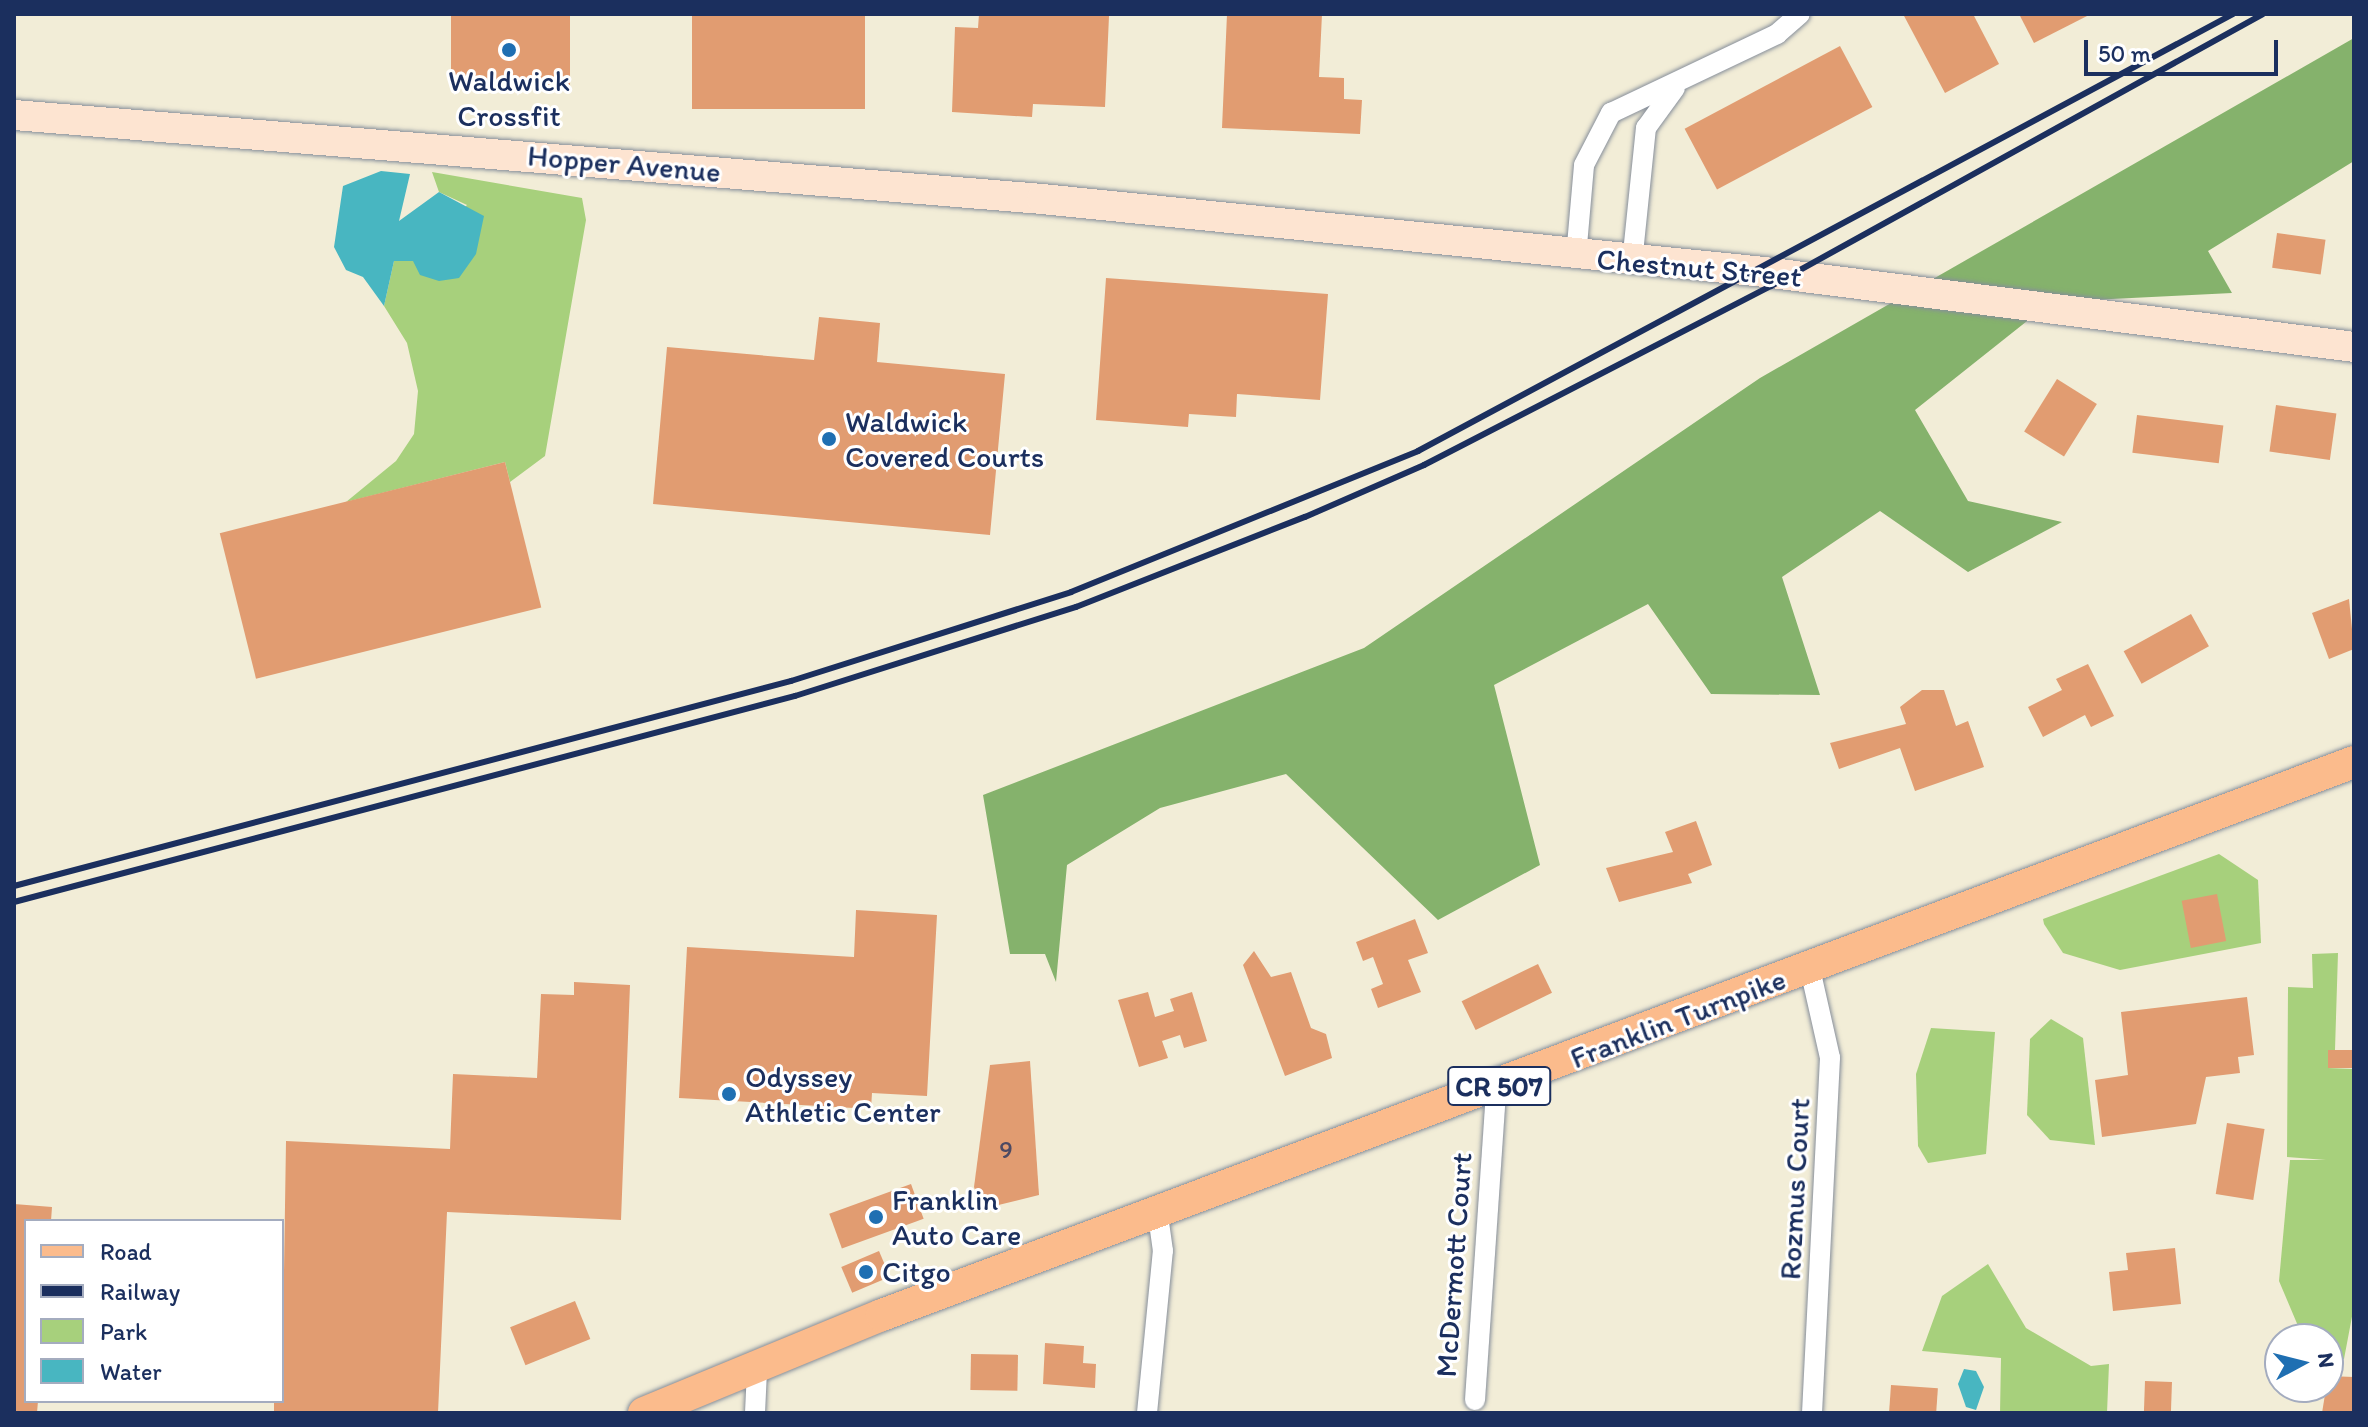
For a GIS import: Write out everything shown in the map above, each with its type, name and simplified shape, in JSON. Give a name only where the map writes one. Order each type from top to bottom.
[{"type":"main road","name":"Franklin Turnpike","points":[[644,1413],[757,1371],[882,1315],[1158,1215],[2354,762]]},
{"type":"street","points":[[1576,257],[1584,165],[1595,135],[1636,97],[1678,85],[1800,14]]},
{"type":"street","points":[[1632,263],[1646,128],[1678,85]]},
{"type":"street","name":"Hopper Avenue","points":[[14,115],[1042,199]]},
{"type":"street","name":"Chestnut Street","points":[[1042,199],[1632,263],[1764,272],[2354,347]]},
{"type":"street","name":"Rozmus Court","points":[[1810,969],[1830,1058],[1812,1413]]},
{"type":"street","name":"McDermott Court","points":[[1475,1400],[1496,1088]]},
{"type":"street","points":[[1147,1413],[1163,1251],[1158,1215]]},
{"type":"street","points":[[755,1413],[757,1371]]},
{"type":"green space","points":[[2354,38],[2354,161],[2208,251],[2232,293],[2051,302],[1915,410],[1968,501],[2062,522],[1968,572],[1880,511],[1782,577],[1820,695],[1711,694],[1648,604],[1494,685],[1540,865],[1438,920],[1286,774],[1160,808],[1067,865],[1056,982],[1045,954],[1010,954],[983,795],[1364,648],[1760,378]]},
{"type":"green space","points":[[432,172],[582,198],[586,220],[545,456],[510,482],[505,462],[346,502],[396,461],[414,434],[418,391],[407,343],[384,306],[394,261],[414,261],[467,205],[439,192]]},
{"type":"green space","points":[[2219,854],[2258,880],[2261,943],[2120,970],[2063,953],[2044,924],[2043,919]]},
{"type":"green space","points":[[2338,953],[2335,1050],[2328,1050],[2328,1068],[2354,1069],[2354,1306],[2344,1359],[2344,1323],[2297,1323],[2279,1281],[2290,1160],[2326,1160],[2287,1157],[2288,987],[2313,988],[2312,954]]},
{"type":"green space","points":[[2051,1019],[2083,1038],[2095,1145],[2050,1140],[2027,1115],[2030,1039]]},
{"type":"green space","points":[[1931,1028],[1995,1032],[1986,1154],[1928,1163],[1918,1146],[1916,1074]]},
{"type":"green space","points":[[1988,1264],[2026,1328],[2091,1366],[2109,1364],[2107,1413],[2000,1413],[2001,1358],[1922,1351],[1942,1296]]},
{"type":"water","points":[[381,171],[410,174],[399,221],[439,192],[484,216],[476,254],[459,278],[439,281],[420,275],[413,261],[394,261],[384,306],[363,277],[346,270],[334,247],[343,186]]},
{"type":"water","points":[[1964,1369],[1976,1371],[1984,1387],[1976,1410],[1966,1407],[1958,1384]]},
{"type":"building","name":"Waldwick Crossfit","points":[[451,14],[570,14],[570,85],[451,85]]},
{"type":"building","points":[[692,14],[865,14],[865,109],[692,109]]},
{"type":"building","points":[[979,14],[1109,16],[1105,107],[1033,104],[1032,117],[952,112],[955,27],[978,28]]},
{"type":"building","points":[[1227,14],[1322,14],[1319,77],[1344,78],[1344,99],[1362,100],[1360,134],[1222,128]]},
{"type":"building","points":[[1903,14],[1973,14],[1999,64],[1945,93]]},
{"type":"building","points":[[2019,14],[2091,14],[2034,43]]},
{"type":"building","points":[[1840,46],[1872,107],[1717,190],[1685,129]]},
{"type":"building","points":[[2277,233],[2326,240],[2321,274],[2272,268]]},
{"type":"building","points":[[1106,278],[1328,294],[1320,400],[1237,394],[1236,417],[1189,414],[1188,427],[1096,420]]},
{"type":"building","name":"Waldwick Covered Courts","points":[[819,317],[880,323],[877,362],[1005,374],[990,535],[653,504],[667,347],[814,360]]},
{"type":"building","points":[[2057,379],[2097,404],[2064,456],[2024,432]]},
{"type":"building","points":[[2276,405],[2336,413],[2330,460],[2269,452]]},
{"type":"building","points":[[2137,415],[2223,426],[2219,463],[2132,453]]},
{"type":"building","points":[[505,462],[541,608],[256,679],[220,533]]},
{"type":"building","points":[[2349,599],[2354,649],[2329,659],[2312,613]]},
{"type":"building","points":[[2191,614],[2209,646],[2142,684],[2124,651]]},
{"type":"building","points":[[2088,664],[2114,716],[2091,727],[2085,715],[2043,737],[2028,707],[2062,690],[2056,679]]},
{"type":"building","points":[[1922,690],[1944,690],[1956,726],[1968,721],[1984,767],[1915,791],[1900,748],[1839,769],[1830,743],[1906,724],[1900,707]]},
{"type":"building","points":[[1696,821],[1712,865],[1688,874],[1692,883],[1619,902],[1606,868],[1673,852],[1665,832]]},
{"type":"building","points":[[2217,894],[2226,941],[2191,948],[2182,901]]},
{"type":"building","points":[[856,910],[937,915],[927,1096],[872,1093],[871,1109],[679,1098],[687,947],[854,957]]},
{"type":"building","points":[[1415,919],[1428,953],[1408,960],[1421,992],[1378,1008],[1371,989],[1383,984],[1373,957],[1363,961],[1356,942]]},
{"type":"building","points":[[1254,951],[1271,977],[1291,972],[1311,1028],[1326,1034],[1332,1058],[1285,1076],[1243,965]]},
{"type":"building","points":[[1538,964],[1552,993],[1476,1030],[1462,1001]]},
{"type":"building","points":[[574,982],[630,985],[621,1220],[447,1212],[438,1413],[274,1413],[274,1403],[284,1403],[286,1141],[450,1149],[453,1074],[537,1078],[541,994],[574,995]]},
{"type":"building","points":[[1148,992],[1155,1017],[1174,1011],[1170,999],[1192,992],[1207,1041],[1184,1048],[1180,1035],[1162,1041],[1168,1058],[1139,1067],[1118,1000]]},
{"type":"building","points":[[2247,997],[2254,1055],[2238,1057],[2240,1073],[2206,1077],[2196,1124],[2102,1137],[2095,1080],[2128,1075],[2121,1012]]},
{"type":"building","points":[[2328,1050],[2354,1050],[2354,1068],[2328,1068]]},
{"type":"building","points":[[1030,1061],[1039,1195],[982,1209],[974,1187],[990,1065]]},
{"type":"building","points":[[2227,1123],[2265,1129],[2253,1200],[2216,1194]]},
{"type":"building","name":"Franklin Auto Care","points":[[911,1184],[924,1219],[842,1249],[829,1214]]},
{"type":"building","points":[[14,1204],[52,1207],[51,1219],[24,1219],[24,1403],[38,1403],[37,1413],[14,1413]]},
{"type":"building","points":[[2175,1248],[2181,1304],[2113,1311],[2109,1272],[2128,1270],[2126,1253]]},
{"type":"building","name":"Citgo","points":[[879,1251],[890,1277],[852,1293],[841,1267]]},
{"type":"building","points":[[575,1301],[590,1339],[525,1365],[510,1327]]},
{"type":"building","points":[[1045,1343],[1084,1346],[1083,1363],[1096,1364],[1095,1388],[1043,1384]]},
{"type":"building","points":[[971,1354],[1018,1355],[1017,1391],[970,1390]]},
{"type":"building","points":[[2344,1377],[2354,1377],[2354,1413],[2322,1413],[2324,1403],[2344,1403]]},
{"type":"building","points":[[2145,1381],[2172,1382],[2171,1413],[2144,1413]]},
{"type":"building","points":[[1891,1385],[1938,1388],[1936,1413],[1889,1413]]},
{"type":"railway","points":[[14,886],[791,681],[1071,592],[1418,451],[2233,14]]},
{"type":"railway","points":[[14,902],[795,696],[1076,607],[1305,517],[1424,465],[1771,286],[2263,14]]},
{"type":"place","name":"Waldwick Crossfit","points":[[509,50]]},
{"type":"place","name":"Waldwick Covered Courts","points":[[829,439]]},
{"type":"place","name":"Odyssey Athletic Center","points":[[729,1094]]},
{"type":"place","name":"Franklin Auto Care","points":[[876,1217]]},
{"type":"place","name":"Citgo","points":[[866,1272]]}]
